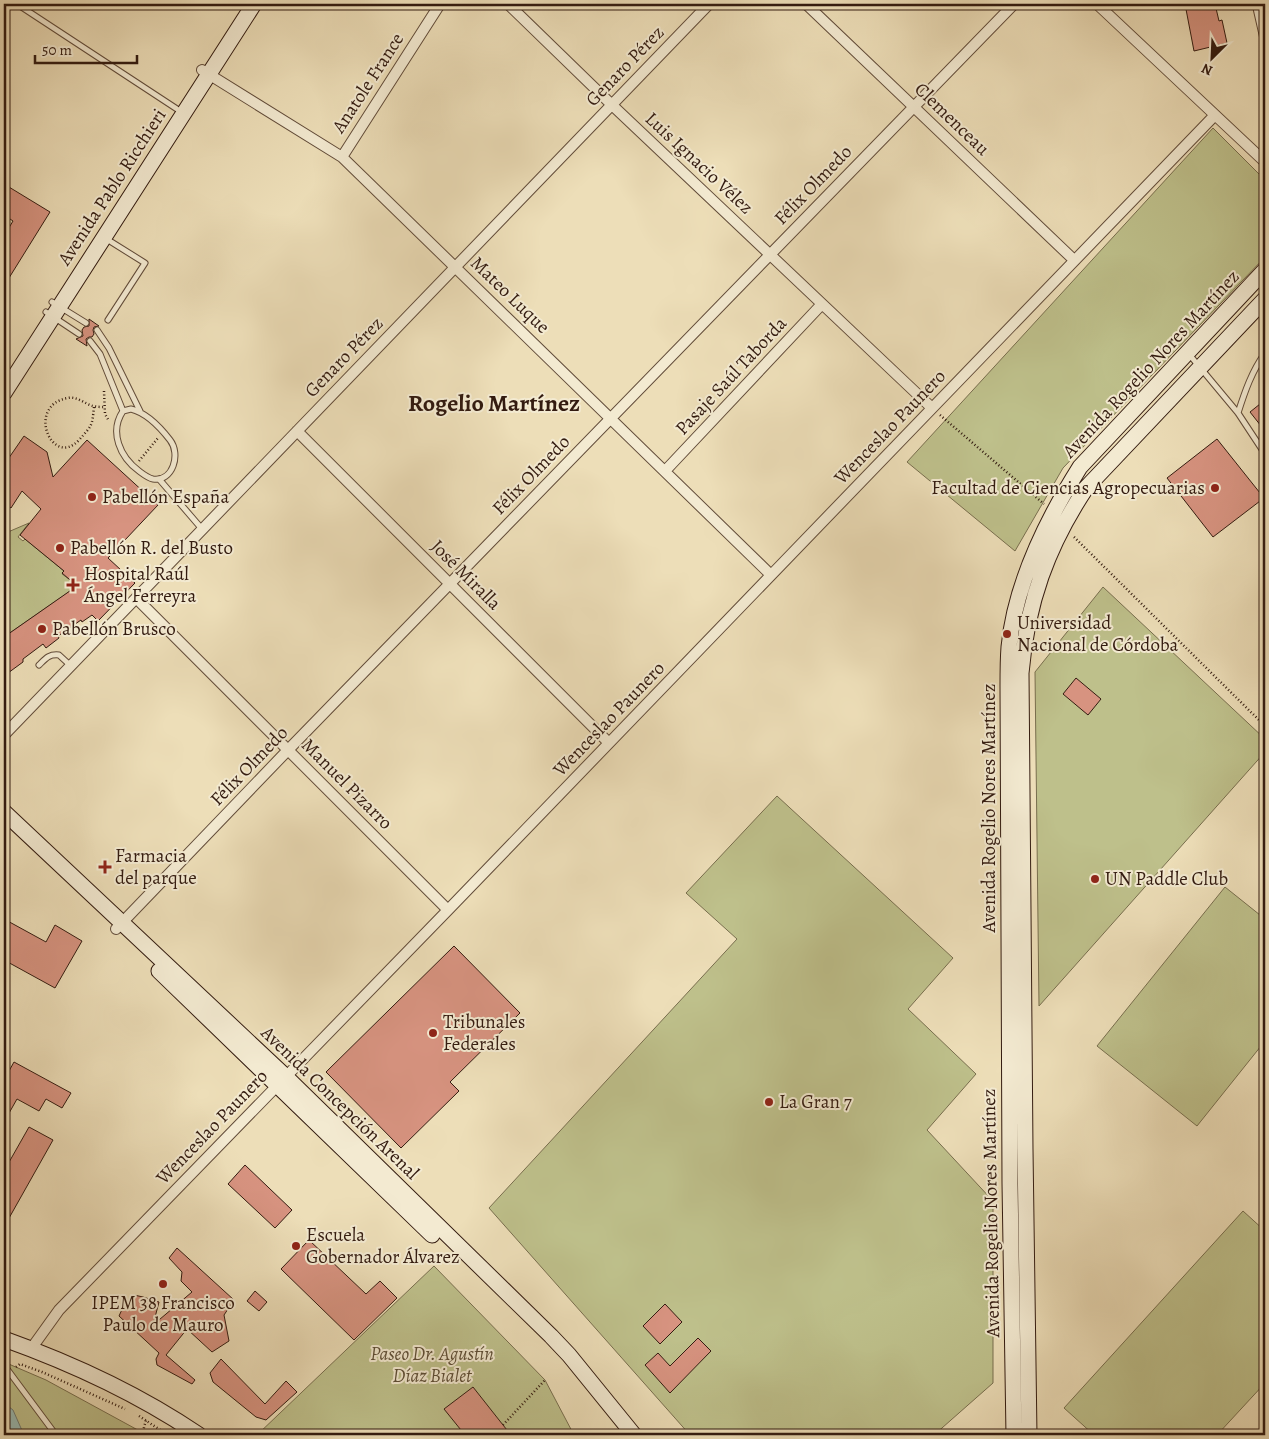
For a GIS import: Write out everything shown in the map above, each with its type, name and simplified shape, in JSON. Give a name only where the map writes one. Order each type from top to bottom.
[{"type":"main road","name":"Avenida Pablo Ricchieri","points":[[4,378],[104,237],[205,73],[244,4]]},
{"type":"main road","name":"Avenida Pablo Ricchieri","points":[[4,393],[52,309],[177,109],[254,4]]},
{"type":"main road","name":"Avenida Rogelio Nores Martínez","points":[[1029,1435],[1024,1139],[1021,674],[1023,651],[1040,577],[1059,517],[1080,467],[1265,270]]},
{"type":"main road","name":"Avenida Rogelio Nores Martínez","points":[[1014,1435],[1010,1173],[1008,664],[1012,628],[1022,585],[1059,517],[1265,299]]},
{"type":"main road","name":"Avenida Concepción Arenal","points":[[4,812],[119,926],[551,1336],[569,1355],[634,1435]]},
{"type":"main road","name":"Avenida Concepción Arenal","points":[[4,824],[119,926]]},
{"type":"main road","name":"Avenida Concepción Arenal","points":[[281,1081],[541,1338],[622,1435]]},
{"type":"main road","points":[[4,1339],[32,1349],[149,1404],[179,1429],[199,1435]]},
{"type":"street","name":"Anatole France","points":[[342,157],[440,4]]},
{"type":"street","name":"Luis Ignacio Vélez","points":[[508,4],[932,408]]},
{"type":"street","name":"Genaro Pérez","points":[[4,736],[709,4]]},
{"type":"street","name":"Clemenceau","points":[[806,4],[1074,260]]},
{"type":"street","name":"Félix Olmedo","points":[[119,926],[1014,4]]},
{"type":"street","points":[[1097,4],[1265,162]]},
{"type":"street","name":"Mateo Luque","points":[[205,73],[342,157],[771,575]]},
{"type":"street","name":"Wenceslao Paunero","points":[[32,1349],[59,1310],[1215,115]]},
{"type":"street","name":"Pasaje Saúl Taborda","points":[[665,471],[822,304]]},
{"type":"street","name":"José Miralla","points":[[297,431],[609,743]]},
{"type":"street","name":"Manuel Pizarro","points":[[136,598],[448,910]]},
{"type":"lane","points":[[17,4],[177,109]]},
{"type":"lane","points":[[1255,4],[1265,41]]},
{"type":"lane","points":[[104,237],[144,263],[108,320]]},
{"type":"lane","points":[[52,309],[86,323]]},
{"type":"lane","points":[[52,309],[79,334]]},
{"type":"lane","points":[[90,340],[100,354],[123,411],[116,426],[118,443],[124,456],[134,468],[146,476],[152,479],[159,479],[167,474],[173,466],[176,456],[174,445],[162,430],[140,411],[109,348],[97,330]]},
{"type":"lane","points":[[1188,352],[1238,413],[1265,454]]},
{"type":"lane","points":[[1238,413],[1245,390],[1256,366],[1265,353]]},
{"type":"lane","points":[[123,411],[131,409],[140,411]]},
{"type":"lane","points":[[159,479],[202,529]]},
{"type":"lane","points":[[39,665],[48,655],[54,654],[59,655],[71,666]]},
{"type":"lane","points":[[4,1360],[9,1371],[56,1435]]},
{"type":"path","points":[[104,388],[104,407],[108,420],[116,426]]},
{"type":"path","points":[[94,407],[92,426],[73,447],[65,448],[58,446],[46,434],[44,426],[46,417],[57,402],[69,398],[77,399],[94,407],[104,407]]},
{"type":"path","points":[[932,408],[1059,517],[1074,538],[1265,726]]},
{"type":"path","points":[[134,468],[162,430]]},
{"type":"path","points":[[9,1371],[20,1364],[42,1372],[132,1412],[169,1435]]},
{"type":"path","points":[[503,1425],[545,1380]]},
{"type":"green space","points":[[1213,128],[1265,180],[1265,257],[1063,468],[1015,551],[907,462]]},
{"type":"green space","points":[[29,523],[18,537],[23,541],[25,539],[64,571],[62,574],[76,584],[69,592],[4,637],[4,544],[8,532]]},
{"type":"green space","name":"UN Paddle Club","points":[[1103,587],[1265,739],[1265,752],[1039,1006],[1035,672]]},
{"type":"green space","name":"La Gran 7","points":[[777,796],[953,958],[908,1009],[976,1074],[927,1130],[993,1201],[993,1383],[934,1435],[690,1435],[489,1208],[737,939],[686,893]]},
{"type":"green space","points":[[1225,887],[1265,919],[1265,1041],[1197,1126],[1097,1046]]},
{"type":"green space","points":[[1243,1211],[1265,1231],[1265,1383],[1217,1435],[1094,1435],[1064,1408]]},
{"type":"green space","name":"Paseo Dr. Agustín Díaz Bialet","points":[[434,1266],[545,1380],[574,1435],[257,1435]]},
{"type":"green space","points":[[4,1362],[46,1380],[147,1435],[4,1435]]},
{"type":"water","points":[[4,1403],[13,1410],[24,1435],[4,1435]]},
{"type":"building","points":[[1185,4],[1215,4],[1219,21],[1222,20],[1227,43],[1194,51]]},
{"type":"building","points":[[4,184],[50,212],[4,286],[4,236],[13,221],[4,215]]},
{"type":"building","points":[[89,319],[99,326],[94,327],[92,337],[86,339],[87,346],[76,339],[83,336],[82,330],[84,327],[89,326]]},
{"type":"building","points":[[1265,400],[1265,431],[1250,412]]},
{"type":"building","points":[[24,436],[47,452],[53,477],[87,440],[158,505],[108,558],[135,583],[98,621],[92,615],[82,622],[81,620],[58,636],[59,638],[46,648],[43,644],[8,673],[4,667],[4,637],[77,586],[62,573],[64,571],[20,535],[41,509],[22,491],[11,508],[4,503],[4,465]]},
{"type":"building","name":"Facultad de Ciencias Agropecuarias","points":[[1217,439],[1264,498],[1213,537],[1167,478]]},
{"type":"building","points":[[1076,678],[1101,699],[1088,715],[1063,694]]},
{"type":"building","points":[[4,919],[46,942],[55,925],[82,941],[55,988],[4,960]]},
{"type":"building","name":"Tribunales Federales","points":[[454,946],[520,1013],[450,1082],[459,1091],[401,1148],[326,1072]]},
{"type":"building","points":[[14,1062],[71,1093],[62,1108],[46,1099],[39,1111],[17,1099],[4,1122],[4,1080]]},
{"type":"building","points":[[29,1127],[53,1140],[4,1227],[4,1171]]},
{"type":"building","points":[[245,1165],[292,1210],[275,1228],[228,1184]]},
{"type":"building","points":[[309,1240],[366,1294],[380,1281],[397,1298],[354,1340],[281,1269]]},
{"type":"building","points":[[177,1248],[234,1300],[224,1315],[229,1341],[212,1352],[187,1329],[166,1355],[195,1380],[192,1384],[157,1365],[156,1359],[159,1353],[119,1316],[124,1305],[134,1295],[143,1297],[159,1302],[153,1325],[192,1292],[181,1281],[182,1272],[169,1258]]},
{"type":"building","points":[[255,1291],[267,1302],[259,1311],[247,1301]]},
{"type":"building","points":[[665,1304],[682,1322],[660,1344],[643,1326]]},
{"type":"building","points":[[698,1338],[711,1351],[670,1393],[645,1365],[658,1353],[670,1366]]},
{"type":"building","points":[[221,1359],[265,1404],[286,1381],[297,1392],[266,1420],[256,1417],[213,1382],[210,1373]]},
{"type":"building","points":[[473,1387],[511,1435],[465,1435],[444,1409]]},
{"type":"place","name":"Facultad de Ciencias Agropecuarias","points":[[1215,488]]},
{"type":"place","name":"Pabellón España","points":[[92,497]]},
{"type":"place","name":"Pabellón R. del Busto","points":[[60,548]]},
{"type":"place","name":"Hospital Raúl Ángel Ferreyra","points":[[73,585]]},
{"type":"place","name":"Pabellón Brusco","points":[[42,629]]},
{"type":"place","name":"Universidad Nacional de Córdoba","points":[[1007,634]]},
{"type":"place","name":"Farmacia del parque","points":[[105,867]]},
{"type":"place","name":"UN Paddle Club","points":[[1095,879]]},
{"type":"place","name":"Tribunales Federales","points":[[433,1033]]},
{"type":"place","name":"La Gran 7","points":[[769,1102]]},
{"type":"place","name":"Escuela Gobernador Álvarez","points":[[296,1246]]},
{"type":"place","name":"IPEM 38 Francisco Paulo de Mauro","points":[[163,1284]]},
{"type":"district","name":"Rogelio Martínez","points":[[494,403]]}]
